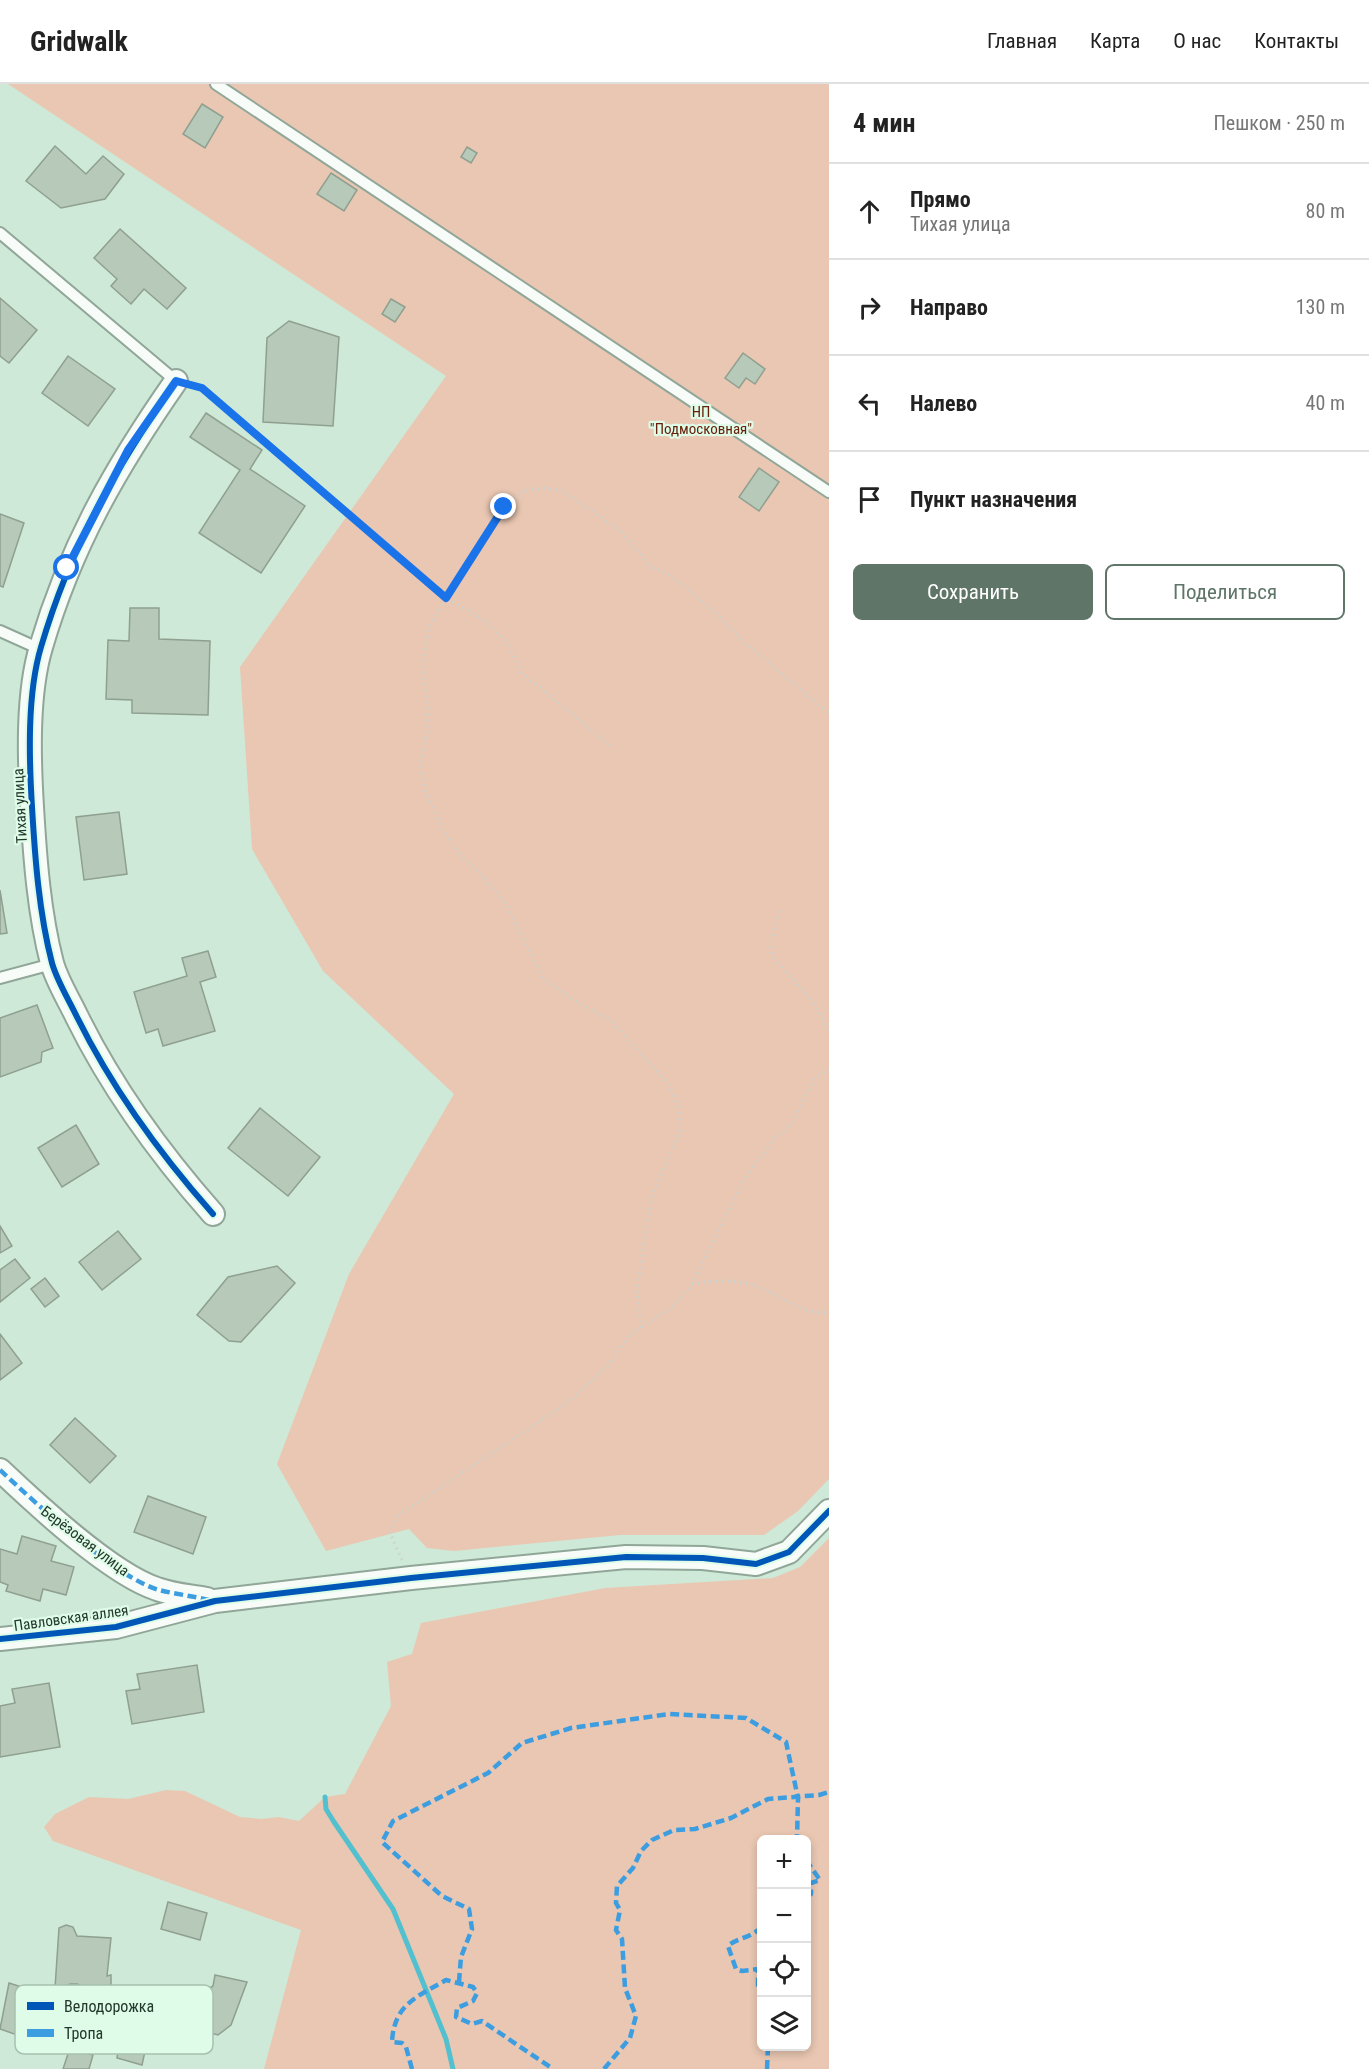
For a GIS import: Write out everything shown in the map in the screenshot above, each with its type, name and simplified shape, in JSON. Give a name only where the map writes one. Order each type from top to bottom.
[{"type":"street","name":"Тихая улица","points":[[176,381],[128,450],[67,568],[40,649],[33,702],[29,770],[36,862],[52,964],[106,1074],[136,1120],[213,1214]]},
{"type":"street","name":"Берёзовая улица","points":[[0,1470],[38,1505],[122,1571],[157,1589],[215,1601]]},
{"type":"street","points":[[215,1601],[411,1578],[626,1557],[704,1558],[756,1564],[789,1552],[829,1511]]},
{"type":"street","name":"Павловская аллея","points":[[0,1639],[116,1627],[215,1601]]},
{"type":"lane","points":[[216,84],[829,492]]},
{"type":"lane","points":[[0,233],[176,381]]},
{"type":"lane","points":[[0,631],[40,649]]},
{"type":"lane","points":[[0,978],[52,964]]},
{"type":"path","points":[[176,381],[202,388],[446,598],[480,617],[506,641],[522,673],[611,746]]},
{"type":"path","points":[[641,1328],[638,1291],[644,1242],[652,1196],[681,1128],[678,1107],[668,1083],[610,1020],[573,1000],[544,979],[507,906],[484,877],[462,857],[442,829],[425,791],[420,765],[428,726],[428,697],[422,665],[429,628],[504,507],[523,491],[543,488],[562,491],[621,530],[651,567],[669,574],[712,609],[739,638],[829,713]]},
{"type":"path","points":[[779,911],[775,937],[770,946],[772,956],[812,1000],[829,1030]]},
{"type":"path","points":[[411,1578],[390,1533],[397,1516],[566,1404],[610,1364],[627,1337],[673,1306],[692,1284],[745,1178],[774,1138],[792,1123],[815,1078],[829,1069]]},
{"type":"path","points":[[692,1284],[720,1279],[757,1287],[794,1305],[829,1312]]},
{"type":"green space","name":"НП \"Подмосковная\"","points":[[8,84],[829,84],[829,1479],[798,1511],[764,1535],[620,1535],[454,1551],[427,1548],[409,1529],[326,1551],[277,1464],[349,1274],[454,1094],[323,971],[252,849],[240,667],[446,376]]},
{"type":"green space","points":[[829,1538],[829,2069],[264,2069],[301,1930],[53,1841],[44,1827],[55,1814],[89,1797],[128,1799],[166,1790],[185,1791],[240,1817],[261,1819],[279,1817],[299,1821],[325,1797],[345,1794],[391,1706],[387,1662],[412,1654],[421,1623],[605,1588],[773,1578],[800,1567]]},
{"type":"building","points":[[202,104],[223,117],[205,148],[183,134]]},
{"type":"building","points":[[55,146],[86,174],[103,156],[124,174],[105,199],[61,208],[26,181]]},
{"type":"building","points":[[467,147],[477,153],[471,163],[461,157]]},
{"type":"building","points":[[331,173],[357,190],[344,211],[317,194]]},
{"type":"building","points":[[120,229],[186,288],[167,309],[144,289],[131,304],[111,286],[117,279],[94,258]]},
{"type":"building","points":[[0,298],[37,330],[9,363],[0,356]]},
{"type":"building","points":[[391,299],[405,307],[395,322],[382,314]]},
{"type":"building","points":[[289,321],[339,337],[333,426],[263,422],[267,338]]},
{"type":"building","points":[[743,353],[765,369],[755,384],[746,378],[739,388],[725,378]]},
{"type":"building","points":[[68,356],[115,389],[88,426],[42,393]]},
{"type":"building","points":[[206,413],[262,450],[250,469],[305,506],[261,573],[199,533],[240,470],[190,437]]},
{"type":"building","points":[[759,468],[779,482],[759,511],[739,497]]},
{"type":"building","points":[[0,514],[24,523],[3,587],[0,586]]},
{"type":"building","points":[[130,608],[159,608],[159,639],[210,641],[208,715],[132,713],[132,700],[106,699],[108,640],[129,641]]},
{"type":"building","points":[[119,812],[127,874],[84,880],[76,817]]},
{"type":"building","points":[[0,890],[7,933],[0,934]]},
{"type":"building","points":[[208,951],[216,977],[200,982],[215,1031],[163,1046],[158,1029],[146,1033],[134,992],[187,976],[182,958]]},
{"type":"building","points":[[37,1005],[53,1048],[42,1052],[41,1062],[0,1077],[0,1018]]},
{"type":"building","points":[[260,1108],[320,1157],[288,1196],[228,1148]]},
{"type":"building","points":[[76,1125],[99,1164],[62,1187],[38,1148]]},
{"type":"building","points":[[0,1226],[12,1246],[0,1253]]},
{"type":"building","points":[[118,1231],[141,1259],[102,1290],[79,1262]]},
{"type":"building","points":[[15,1259],[30,1278],[0,1302],[0,1270]]},
{"type":"building","points":[[277,1266],[295,1283],[241,1342],[229,1341],[197,1315],[228,1277]]},
{"type":"building","points":[[45,1278],[59,1296],[45,1307],[31,1289]]},
{"type":"building","points":[[0,1334],[22,1363],[0,1380]]},
{"type":"building","points":[[75,1418],[116,1456],[90,1483],[50,1445]]},
{"type":"building","points":[[148,1496],[206,1517],[193,1554],[134,1532]]},
{"type":"building","points":[[22,1536],[56,1546],[51,1561],[74,1567],[66,1595],[43,1589],[40,1601],[6,1591],[8,1585],[0,1582],[0,1549],[17,1554]]},
{"type":"building","points":[[197,1665],[204,1712],[132,1724],[126,1691],[140,1689],[137,1674]]},
{"type":"building","points":[[49,1683],[60,1747],[0,1757],[0,1706],[15,1703],[12,1689]]},
{"type":"building","points":[[168,1902],[207,1913],[200,1940],[161,1929]]},
{"type":"building","points":[[66,1925],[73,1927],[77,1936],[111,1938],[107,1976],[111,1975],[111,1985],[55,1985],[59,1928]]},
{"type":"building","points":[[215,1975],[247,1982],[231,2025],[218,2035],[213,2034]]},
{"type":"building","points":[[9,1983],[15,1985],[15,2034],[0,2029]]},
{"type":"building","points":[[68,2054],[93,2055],[89,2069],[63,2069]]},
{"type":"building","points":[[118,2054],[144,2054],[142,2065],[117,2058]]},
{"type":"waterway","points":[[325,1797],[326,1809],[393,1909],[446,2039],[453,2069]]},
{"type":"marked path","points":[[0,1470],[76,1538],[120,1570],[159,1590],[209,1600]]},
{"type":"marked path","points":[[459,1982],[461,1957],[472,1929],[469,1909],[442,1896],[382,1842],[393,1821],[488,1773],[522,1743],[571,1728],[669,1714],[746,1718],[786,1742],[798,1798],[797,1835]]},
{"type":"marked path","points":[[604,2069],[630,2038],[636,2016],[625,1988],[622,1939],[616,1930],[620,1910],[616,1903],[617,1886],[633,1868],[641,1851],[652,1840],[674,1830],[695,1829],[731,1818],[768,1799],[819,1795],[829,1792]]},
{"type":"marked path","points":[[811,1867],[820,1880],[811,1883]]},
{"type":"marked path","points":[[757,1930],[728,1946],[736,1969],[742,1971],[757,1969]]},
{"type":"marked path","points":[[412,2069],[406,2047],[402,2043],[392,2042],[397,2019],[409,2003],[446,1980],[473,1987],[477,1993],[473,2001],[457,2008],[456,2017],[472,2024],[482,2021],[553,2069]]},
{"type":"marked path","points":[[767,2069],[768,2051]]},
{"type":"cycle path","points":[[176,381],[134,444],[97,508],[66,574],[53,610],[36,665],[33,685],[30,726],[31,788],[41,905],[52,963],[57,977],[91,1044],[138,1120],[213,1214]]},
{"type":"cycle path","points":[[0,1639],[116,1627],[215,1601],[411,1578],[626,1557],[703,1558],[756,1564],[789,1552],[829,1511]]},
{"type":"route","points":[[67,568],[128,450],[176,381],[202,388],[446,598],[465,564],[504,507]]}]
